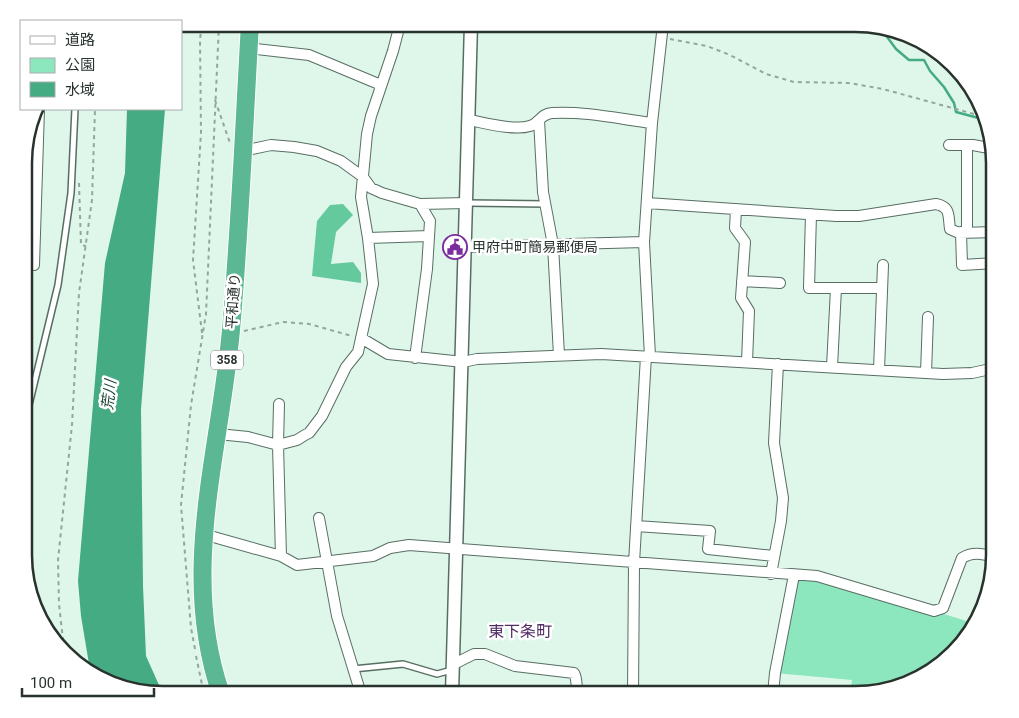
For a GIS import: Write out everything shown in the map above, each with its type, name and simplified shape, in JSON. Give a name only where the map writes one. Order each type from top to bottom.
[{"type":"highway","name":"平和通り","points":[[219,685],[209,650],[204,617],[201,580],[203,534],[231,331],[249,33]]},
{"type":"street","points":[[218,434],[248,437],[278,445],[297,440],[309,433],[322,416],[346,367],[358,352],[373,284],[361,197],[370,116],[398,33]]},
{"type":"street","points":[[452,685],[463,362],[471,33]]},
{"type":"street","points":[[633,686],[634,563],[648,356],[644,242],[652,123],[662,33]]},
{"type":"street","points":[[248,48],[308,54],[381,85]]},
{"type":"street","points":[[469,120],[529,127],[543,115],[552,113],[580,114],[652,123]]},
{"type":"street","points":[[539,120],[543,192],[553,245],[559,355]]},
{"type":"street","points":[[33,194],[38,126]]},
{"type":"street","points":[[243,151],[271,145],[317,151],[341,161],[363,177],[371,188],[420,204],[467,203]]},
{"type":"street","points":[[950,145],[985,148]]},
{"type":"street","points":[[967,145],[962,265],[986,264]]},
{"type":"street","points":[[647,203],[859,216],[936,204],[947,209],[950,229],[964,232],[986,232]]},
{"type":"street","points":[[415,358],[427,269],[430,221],[420,204]]},
{"type":"street","points":[[736,209],[735,228],[745,242],[740,298],[749,311],[747,362]]},
{"type":"street","points":[[811,214],[809,288],[882,288]]},
{"type":"street","points":[[368,238],[429,236]]},
{"type":"street","points":[[466,247],[644,242]]},
{"type":"street","points":[[33,258],[34,265]]},
{"type":"street","points":[[879,370],[883,265]]},
{"type":"street","points":[[742,281],[780,283]]},
{"type":"street","points":[[832,367],[836,288]]},
{"type":"street","points":[[926,373],[928,316]]},
{"type":"street","points":[[361,338],[388,354],[463,362],[477,359],[601,354],[926,373],[972,373],[986,370]]},
{"type":"street","points":[[771,574],[783,498],[774,443],[778,364]]},
{"type":"street","points":[[279,404],[278,445],[281,556]]},
{"type":"street","points":[[319,518],[337,616],[358,685]]},
{"type":"street","points":[[636,526],[710,532],[708,549],[774,556]]},
{"type":"street","points":[[203,534],[281,556],[297,565],[373,556],[390,548],[409,545],[817,576],[934,611],[943,608],[962,558],[968,554],[986,555]]},
{"type":"street","points":[[774,686],[794,575]]},
{"type":"street","points":[[452,668],[474,654],[486,654],[515,666],[574,673],[577,677],[576,686]]},
{"type":"lane","points":[[33,388],[58,285],[71,193],[75,110]]},
{"type":"lane","points":[[467,203],[546,204]]},
{"type":"lane","points":[[353,669],[403,664],[437,674],[452,668]]},
{"type":"path","points":[[201,33],[201,132],[193,260],[202,336]]},
{"type":"path","points":[[202,685],[190,628],[181,505],[191,405],[206,314],[218,33]]},
{"type":"path","points":[[662,38],[706,46],[730,55],[766,74],[794,82],[849,83],[883,89],[977,115]]},
{"type":"path","points":[[214,98],[231,148],[243,151]]},
{"type":"path","points":[[63,638],[59,604],[58,560],[72,425],[79,294],[92,200],[95,110]]},
{"type":"path","points":[[79,182],[81,245],[86,246]]},
{"type":"path","points":[[231,331],[246,330],[283,322],[309,324],[361,338]]},
{"type":"green space","points":[[794,575],[908,603],[968,621],[960,634],[935,659],[898,679],[851,686],[852,680],[775,673]]},
{"type":"shaded area","points":[[343,204],[353,215],[336,232],[331,264],[353,262],[361,273],[361,283],[312,276],[317,221],[330,205]]},
{"type":"water","name":"荒川","points":[[127,110],[165,110],[141,409],[143,586],[146,656],[159,685],[121,679],[89,662],[81,616],[78,581],[105,263],[125,173]]},
{"type":"waterway","points":[[887,36],[896,49],[909,60],[924,60],[954,103],[956,112],[979,118]]},
{"type":"place","name":"甲府中町簡易郵便局","points":[[455,247]]},
{"type":"district","name":"東下条町","points":[[520,631]]}]
